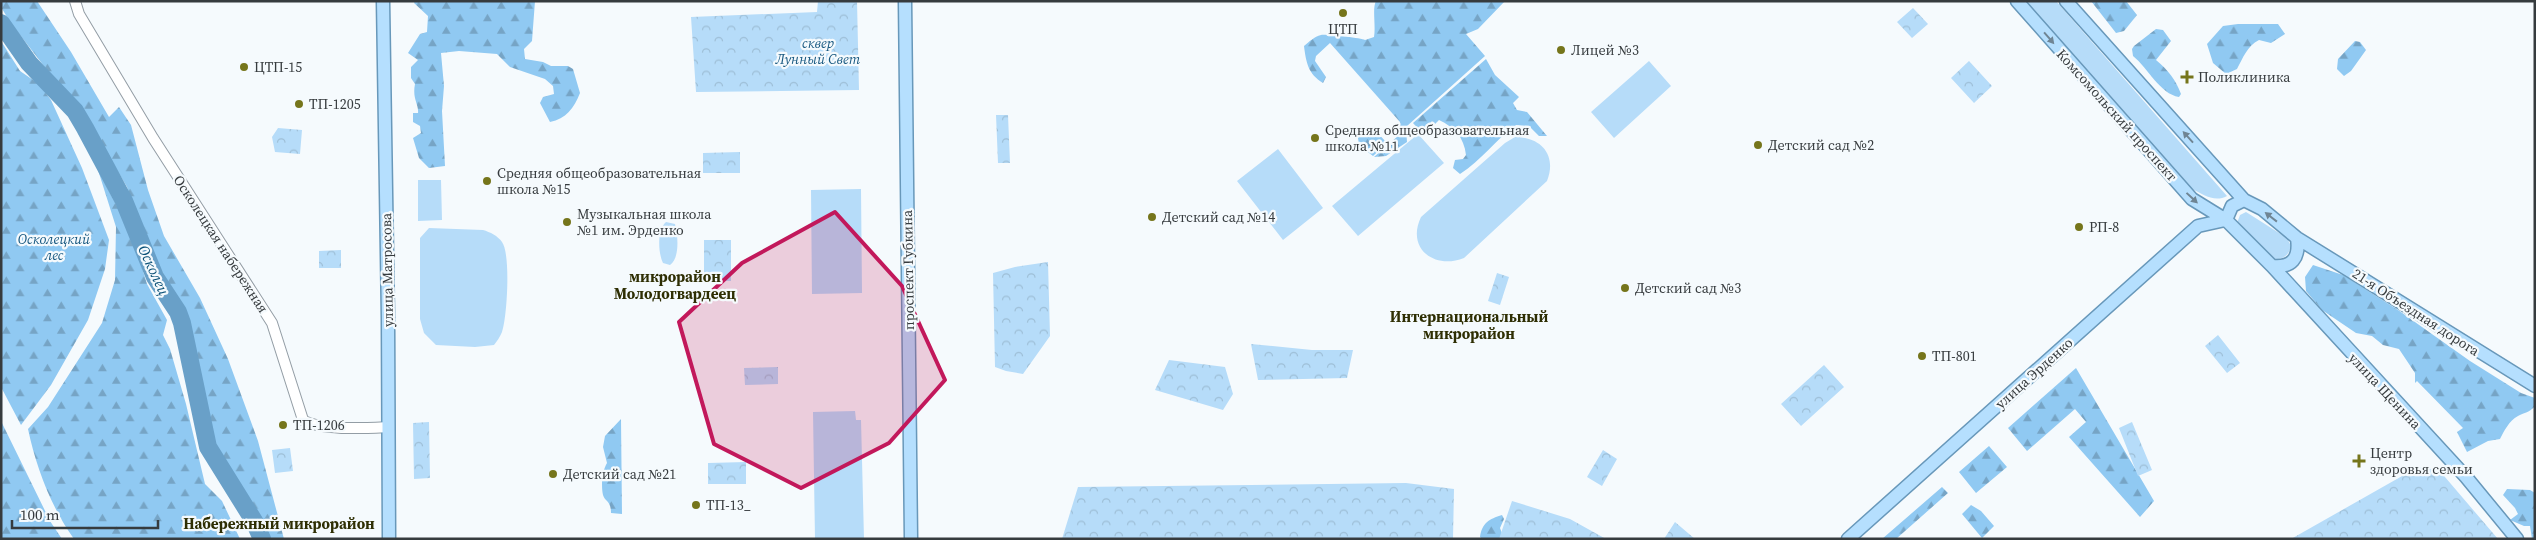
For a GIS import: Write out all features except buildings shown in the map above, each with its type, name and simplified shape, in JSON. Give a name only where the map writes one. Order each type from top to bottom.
[{"type":"main road","name":"улица Матросова","points":[[383,1],[389,539]]},
{"type":"main road","name":"проспект Губкина","points":[[905,1],[911,539]]},
{"type":"main road","name":"Комсомольский проспект","points":[[2017,1],[2192,199],[2226,220],[2272,266]]},
{"type":"main road","points":[[2066,1],[2244,200],[2262,210],[2296,238],[2298,248],[2294,261],[2294,293]]},
{"type":"main road","points":[[2226,220],[2232,206],[2244,200]]},
{"type":"main road","name":"улица Эрденко","points":[[1848,539],[2198,226],[2226,220]]},
{"type":"main road","name":"21-я Объездная дорога","points":[[2296,238],[2535,386]]},
{"type":"main road","points":[[2272,266],[2282,267],[2314,255],[2327,256]]},
{"type":"main road","name":"улица Щенина","points":[[2272,266],[2294,293],[2455,466],[2517,539]]},
{"type":"street","name":"Осколецкая набережная","points":[[75,1],[87,28],[153,138],[272,323],[303,420],[311,425],[350,428],[389,427]]},
{"type":"highlighted area","points":[[835,212],[902,286],[945,380],[889,443],[801,488],[714,444],[679,322],[742,263]]},
{"type":"green space","points":[[1,1],[37,1],[71,52],[109,117],[119,107],[131,125],[148,190],[164,236],[200,298],[228,359],[258,441],[284,539],[267,539],[252,503],[227,468],[212,437],[188,322],[141,231],[127,187],[94,131],[10,22],[1,7]]},
{"type":"green space","points":[[415,1],[535,1],[532,41],[524,49],[525,59],[543,62],[551,66],[568,66],[573,69],[580,93],[572,108],[561,118],[550,122],[540,103],[543,97],[554,94],[553,86],[545,79],[510,67],[497,54],[459,51],[441,53],[444,86],[442,111],[445,166],[429,168],[419,158],[413,138],[421,133],[420,126],[413,122],[413,113],[418,113],[418,110],[414,94],[415,84],[411,78],[411,67],[418,60],[408,53],[420,34],[427,32],[428,16],[414,3]]},
{"type":"green space","name":"сквер Лунный Свет","points":[[818,1],[857,1],[859,90],[696,92],[691,17],[817,12]]},
{"type":"green space","points":[[1376,1],[1505,1],[1478,29],[1466,34],[1485,56],[1397,135],[1400,122],[1330,43],[1316,56],[1315,61],[1326,77],[1323,83],[1311,72],[1304,46],[1321,35],[1365,40],[1374,37],[1374,8]]},
{"type":"green space","points":[[2024,1],[2056,1],[2227,196],[2218,199],[2213,198],[2190,188]]},
{"type":"green space","points":[[2091,1],[2126,1],[2137,15],[2124,31],[2116,33]]},
{"type":"green space","points":[[1913,8],[1928,24],[1912,38],[1897,22]]},
{"type":"green space","points":[[2278,24],[2285,34],[2271,43],[2259,40],[2251,46],[2237,69],[2226,74],[2213,63],[2207,44],[2223,26]]},
{"type":"green space","points":[[2156,29],[2163,30],[2171,41],[2156,60],[2168,71],[2174,80],[2181,94],[2179,97],[2172,95],[2160,86],[2133,56],[2132,49],[2134,46]]},
{"type":"green space","name":"Осколецкий лес","points":[[1,41],[20,71],[39,84],[51,100],[82,168],[109,240],[105,269],[88,320],[51,385],[21,425],[1,387]]},
{"type":"green space","points":[[2355,41],[2360,42],[2366,50],[2351,71],[2344,76],[2337,69],[2338,59]]},
{"type":"green space","points":[[1486,59],[1495,75],[1519,97],[1513,103],[1517,110],[1527,112],[1547,136],[1539,136],[1529,126],[1516,125],[1475,163],[1460,174],[1453,168],[1455,160],[1463,159],[1466,155],[1461,138],[1457,133],[1439,120],[1427,132],[1420,131],[1413,123]]},
{"type":"green space","points":[[1649,61],[1671,86],[1614,138],[1591,112]]},
{"type":"green space","points":[[1969,61],[1992,86],[1974,103],[1951,78]]},
{"type":"green space","points":[[996,115],[1008,115],[1010,163],[998,163]]},
{"type":"green space","points":[[1365,127],[1373,128],[1387,143],[1373,156],[1359,145],[1358,138]]},
{"type":"green space","points":[[278,128],[302,130],[300,154],[275,152],[272,137]]},
{"type":"green space","points":[[1406,129],[1407,142],[1386,156],[1374,157]]},
{"type":"green space","points":[[1418,134],[1444,163],[1358,236],[1332,206]]},
{"type":"green space","points":[[1515,137],[1533,140],[1545,150],[1550,164],[1547,181],[1464,258],[1443,261],[1426,254],[1420,247],[1417,238],[1417,228],[1421,217],[1505,143]]},
{"type":"green space","points":[[1278,149],[1323,208],[1283,240],[1237,181]]},
{"type":"green space","points":[[740,152],[740,173],[703,173],[703,153]]},
{"type":"green space","points":[[98,170],[132,235],[147,284],[167,320],[163,335],[170,349],[186,404],[205,484],[222,501],[240,539],[74,539],[58,514],[45,486],[35,458],[28,429],[48,407],[102,323],[115,280],[116,227]]},
{"type":"green space","points":[[418,180],[441,180],[442,220],[418,221]]},
{"type":"green space","points":[[861,189],[862,293],[812,294],[811,190]]},
{"type":"green space","points":[[2246,212],[2287,238],[2291,246],[2285,256],[2280,259],[2274,259],[2237,223],[2240,215]]},
{"type":"green space","points":[[666,222],[675,224],[677,234],[677,252],[670,265],[663,263],[659,247],[661,230]]},
{"type":"green space","points":[[429,228],[483,230],[494,234],[502,242],[507,259],[507,301],[502,332],[494,345],[475,347],[436,345],[424,333],[420,319],[420,238]]},
{"type":"green space","points":[[704,240],[731,240],[731,281],[704,281]]},
{"type":"green space","points":[[341,250],[341,268],[319,268],[319,251]]},
{"type":"green space","points":[[1048,262],[1050,336],[1023,374],[995,367],[993,273],[1015,267]]},
{"type":"green space","points":[[2313,265],[2343,275],[2398,310],[2470,361],[2521,393],[2535,398],[2535,406],[2512,421],[2500,439],[2488,441],[2467,452],[2457,432],[2463,428],[2417,381],[2415,383],[2415,373],[2399,349],[2383,345],[2372,336],[2356,333],[2322,310],[2306,291],[2305,277]]},
{"type":"green space","points":[[1497,273],[1509,277],[1500,305],[1488,301]]},
{"type":"green space","points":[[2218,335],[2240,363],[2227,373],[2205,346]]},
{"type":"green space","points":[[1251,344],[1312,350],[1353,350],[1347,378],[1258,380]]},
{"type":"green space","points":[[1169,360],[1225,367],[1233,394],[1223,410],[1155,390]]},
{"type":"green space","points":[[1824,365],[1844,387],[1801,426],[1781,404]]},
{"type":"green space","points":[[778,367],[778,384],[745,385],[744,368]]},
{"type":"green space","points":[[2076,368],[2154,501],[2140,517],[2069,437],[2086,422],[2075,409],[2027,451],[2008,428]]},
{"type":"green space","points":[[855,411],[856,420],[861,420],[864,539],[815,539],[813,412]]},
{"type":"green space","points":[[621,419],[622,514],[611,513],[609,503],[603,495],[602,487],[603,474],[607,463],[603,447],[605,436]]},
{"type":"green space","points":[[1,421],[50,521],[62,539],[1,539]]},
{"type":"green space","points":[[429,422],[430,478],[414,479],[413,423]]},
{"type":"green space","points":[[2132,422],[2152,470],[2138,476],[2119,428]]},
{"type":"green space","points":[[1989,446],[2007,467],[1976,493],[1959,472]]},
{"type":"green space","points":[[290,448],[293,471],[275,473],[272,450]]},
{"type":"green space","points":[[1603,450],[1617,459],[1602,486],[1587,477]]},
{"type":"green space","points":[[746,462],[746,484],[708,484],[708,463]]},
{"type":"green space","points":[[2418,467],[2439,470],[2498,539],[2291,539]]},
{"type":"green space","points":[[1406,483],[1454,489],[1453,539],[1062,539],[1078,487]]},
{"type":"green space","points":[[1942,487],[1948,493],[1896,539],[1882,539]]},
{"type":"green space","points":[[2507,489],[2530,490],[2535,493],[2535,539],[2532,539],[2530,526],[2524,526],[2510,520],[2518,514],[2503,495]]},
{"type":"green space","points":[[1512,501],[1570,519],[1606,539],[1499,539]]},
{"type":"green space","points":[[1971,505],[1981,511],[1994,526],[1982,538],[1962,514]]},
{"type":"green space","points":[[1502,515],[1504,519],[1500,528],[1504,539],[1482,539],[1480,537],[1484,525],[1493,518]]},
{"type":"green space","points":[[1675,522],[1695,539],[1664,539]]},
{"type":"waterway","name":"Осколец","points":[[1,23],[29,63],[75,111],[124,201],[155,277],[178,312],[182,323],[208,447],[254,521],[262,539]]},
{"type":"place","name":"ЦТП","points":[[1343,13]]},
{"type":"place","name":"Лицей №3","points":[[1561,50]]},
{"type":"place","name":"ЦТП-15","points":[[244,67]]},
{"type":"place","name":"Поликлиника","points":[[2187,77]]},
{"type":"place","name":"ТП-1205","points":[[299,104]]},
{"type":"place","name":"Cредняя общеобразовательная школа №11","points":[[1315,138]]},
{"type":"place","name":"Детский сад №2","points":[[1758,145]]},
{"type":"place","name":"Средняя общеобразовательная школа №15","points":[[487,181]]},
{"type":"place","name":"Детский сад №14","points":[[1152,217]]},
{"type":"place","name":"Музыкальная школа №1 им. Эрденко","points":[[567,222]]},
{"type":"place","name":"РП-8","points":[[2079,227]]},
{"type":"place","name":"Детский сад №3","points":[[1625,288]]},
{"type":"place","name":"ТП-801","points":[[1922,356]]},
{"type":"place","name":"ТП-1206","points":[[283,425]]},
{"type":"place","name":"Центр здоровья семьи","points":[[2359,461]]},
{"type":"place","name":"Детский сад №21","points":[[553,474]]},
{"type":"place","name":"ТП-13_","points":[[696,505]]},
{"type":"district","name":"микрорайон Молодогвардеец","points":[[675,284]]},
{"type":"district","name":"Интернациональный микрорайон","points":[[1469,324]]},
{"type":"district","name":"Набережный микрорайон","points":[[279,523]]}]
